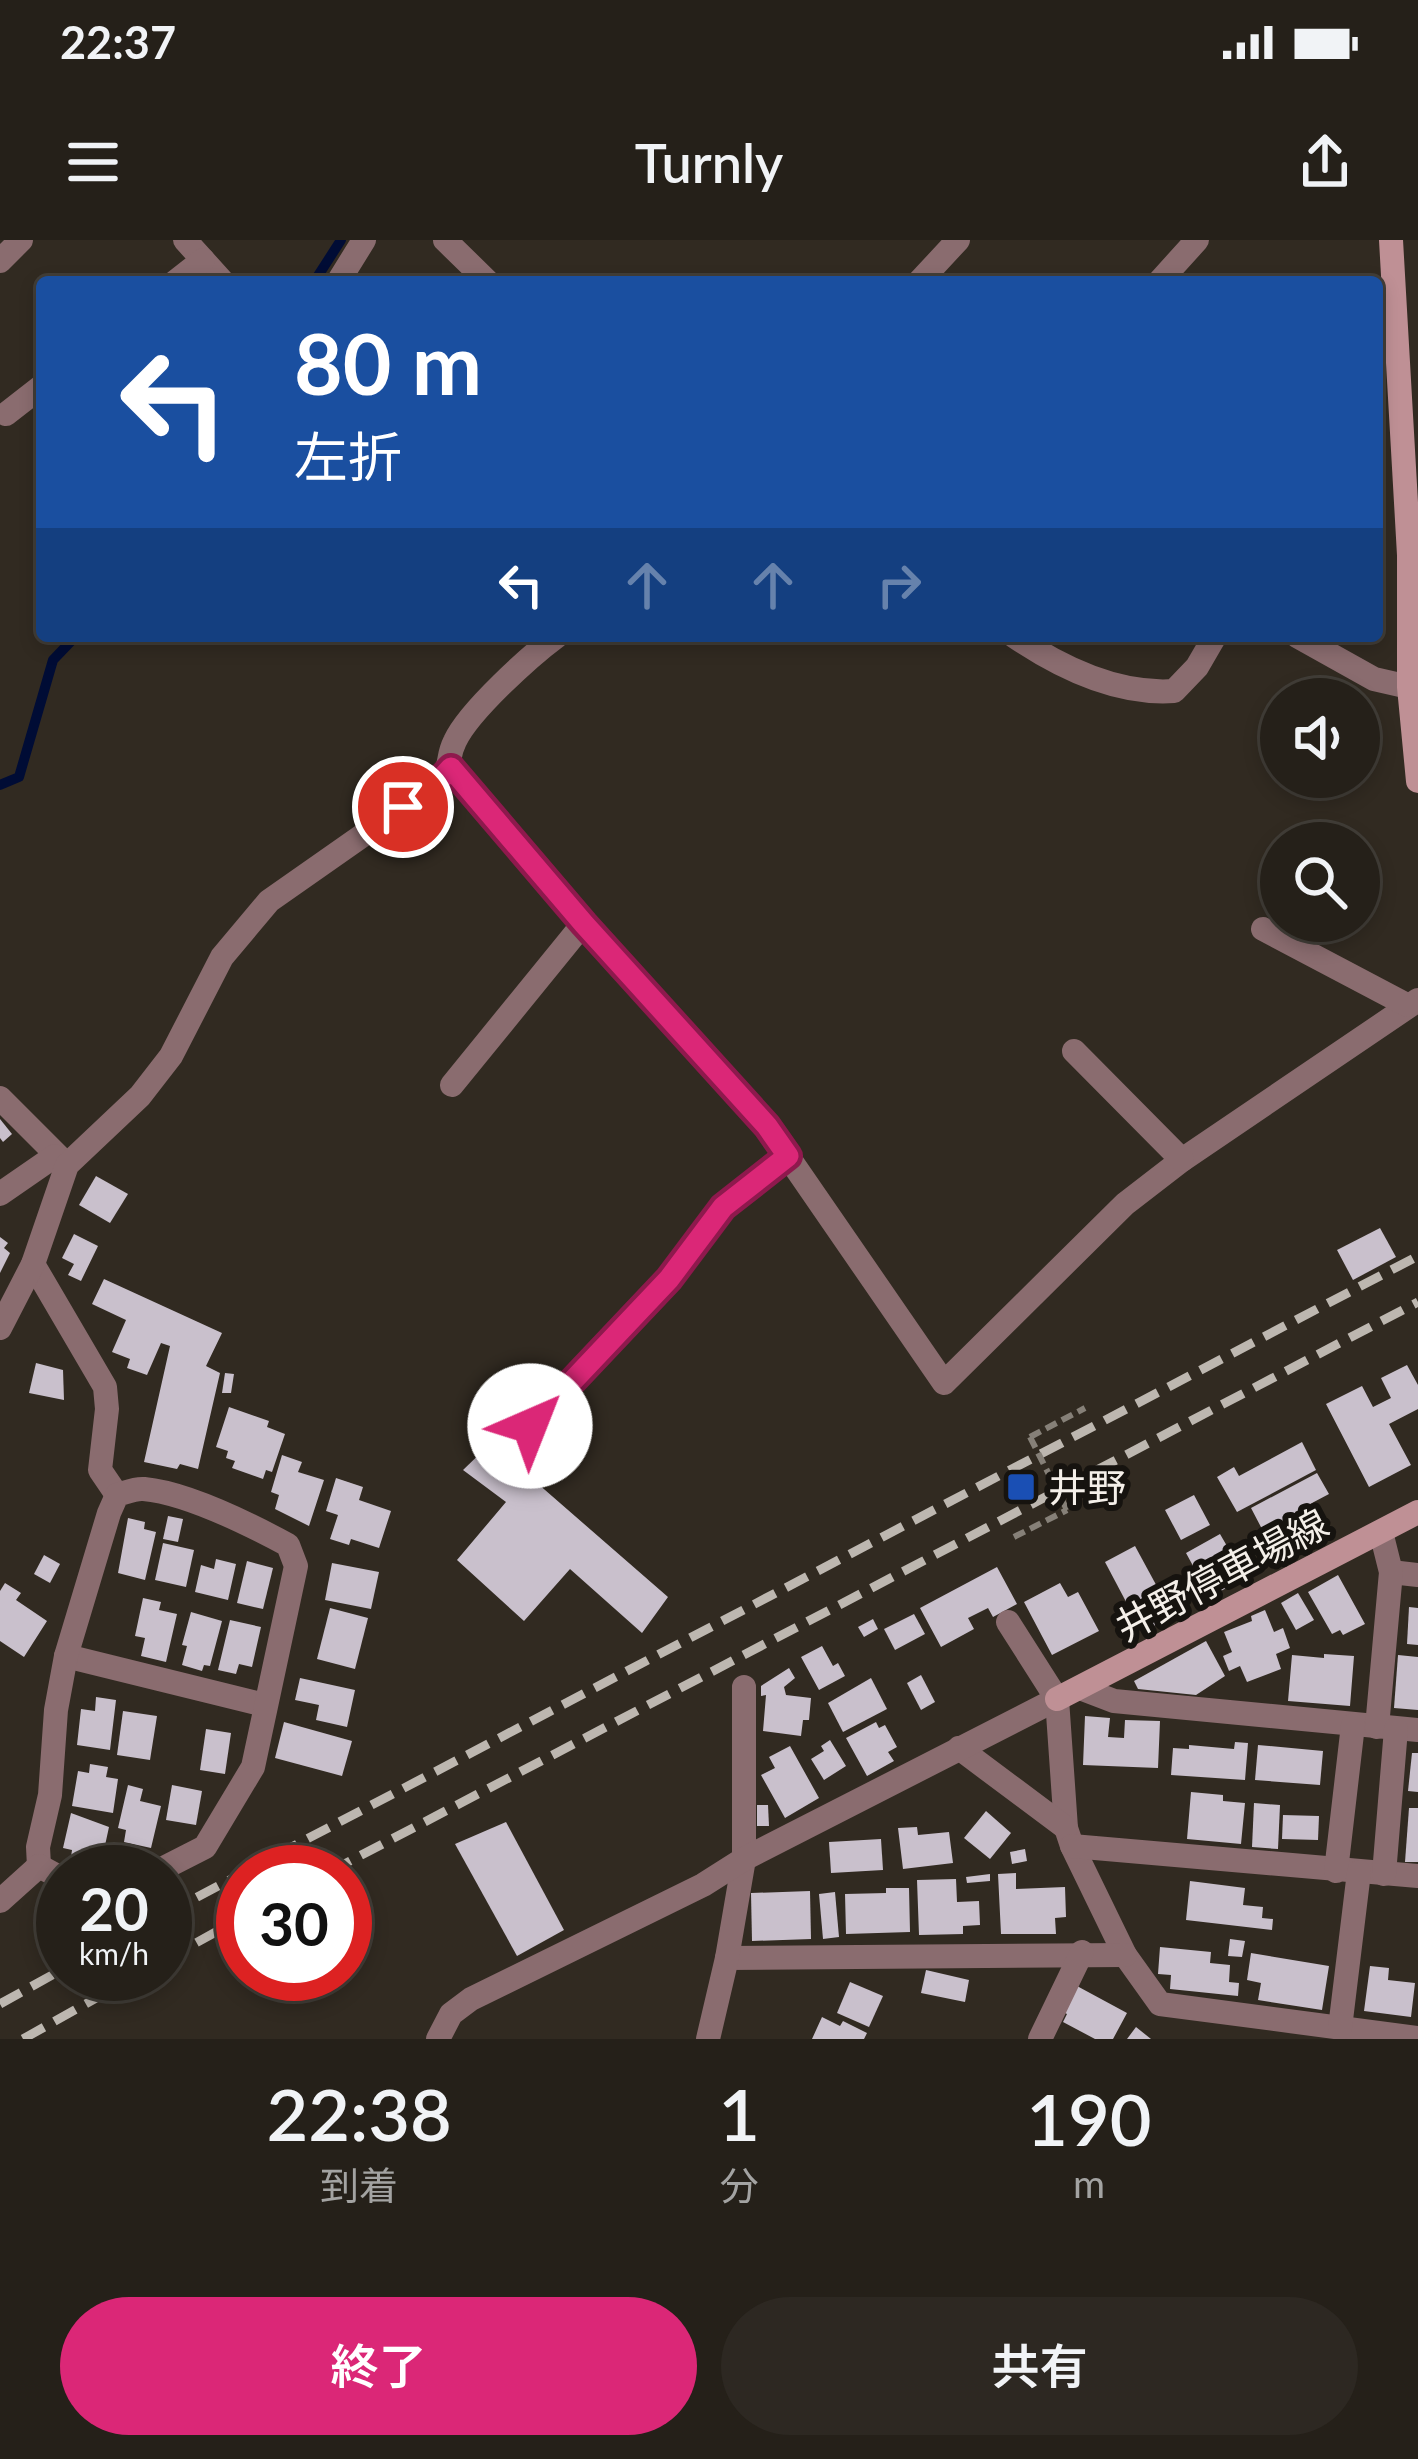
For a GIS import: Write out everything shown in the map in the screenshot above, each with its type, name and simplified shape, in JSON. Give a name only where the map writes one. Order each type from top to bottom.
[{"type":"main road","points":[[1391,240],[1412,511],[1409,687],[1418,781]]},
{"type":"main road","name":"井野停車場線","points":[[1068,1694],[1418,1512]]},
{"type":"street","points":[[0,261],[22,240]]},
{"type":"street","points":[[184,240],[218,276]]},
{"type":"street","points":[[342,276],[364,240]]},
{"type":"street","points":[[445,240],[482,276]]},
{"type":"street","points":[[925,276],[958,240]]},
{"type":"street","points":[[1164,276],[1197,240]]},
{"type":"street","points":[[183,276],[203,260]]},
{"type":"street","points":[[1396,341],[1418,326]]},
{"type":"street","points":[[6,414],[36,391]]},
{"type":"street","points":[[0,1194],[61,1161],[140,1096],[171,1056],[222,957],[269,901],[436,784],[451,768],[455,741],[517,668],[550,642]]},
{"type":"street","points":[[1025,642],[1105,685],[1147,693],[1174,691],[1197,667],[1212,642]]},
{"type":"street","points":[[1309,642],[1374,679],[1409,687]]},
{"type":"street","points":[[451,768],[767,1126],[944,1383],[1125,1204],[1413,1002],[1290,942]]},
{"type":"street","points":[[452,1084],[584,924]]},
{"type":"street","points":[[1074,1052],[1182,1160]]},
{"type":"street","points":[[0,1098],[61,1161]]},
{"type":"street","points":[[530,1426],[669,1279],[723,1207],[788,1156]]},
{"type":"street","points":[[0,1328],[33,1264],[61,1161]]},
{"type":"street","points":[[33,1264],[105,1387],[100,1470],[117,1495]]},
{"type":"street","points":[[117,1495],[141,1488],[180,1498],[288,1545],[296,1566],[253,1767],[216,1834],[192,1853]]},
{"type":"street","points":[[38,1845],[50,1795],[56,1710],[66,1656],[117,1495]]},
{"type":"street","points":[[1340,2028],[1360,1872],[1386,1728],[1391,1573],[1381,1532]]},
{"type":"street","points":[[1391,1573],[1418,1575]]},
{"type":"street","points":[[1008,1622],[1068,1694],[1069,1837],[1124,1955],[1160,2004],[1418,2038]]},
{"type":"street","points":[[66,1656],[265,1705]]},
{"type":"street","points":[[708,2039],[744,1859],[744,1687]]},
{"type":"street","points":[[438,2039],[451,2014],[472,2000],[1068,1694],[1386,1728]]},
{"type":"street","points":[[1360,1872],[1386,1728]]},
{"type":"street","points":[[959,1748],[1069,1837],[1418,1876]]},
{"type":"street","points":[[0,1901],[36,1869]]},
{"type":"street","points":[[1040,2039],[1082,1952]]},
{"type":"street","points":[[727,1958],[1124,1955]]},
{"type":"path","points":[[1014,1537],[1067,1510],[1030,1437],[1085,1408]]},
{"type":"building","points":[[0,1119],[12,1134],[3,1142],[0,1138]]},
{"type":"building","points":[[96,1176],[128,1194],[110,1223],[79,1205]]},
{"type":"building","points":[[1380,1228],[1396,1257],[1353,1280],[1337,1250]]},
{"type":"building","points":[[74,1234],[98,1246],[81,1281],[68,1275],[74,1264],[62,1258]]},
{"type":"building","points":[[0,1237],[8,1243],[4,1248],[10,1253],[0,1273]]},
{"type":"building","points":[[104,1279],[222,1333],[206,1366],[220,1373],[198,1469],[144,1462],[170,1346],[161,1343],[147,1375],[127,1368],[130,1359],[112,1352],[126,1320],[92,1304]]},
{"type":"building","points":[[36,1363],[63,1370],[64,1400],[29,1393]]},
{"type":"building","points":[[1407,1365],[1418,1385],[1418,1409],[1389,1424],[1411,1465],[1369,1487],[1326,1404],[1362,1386],[1373,1407],[1391,1398],[1381,1378]]},
{"type":"building","points":[[225,1373],[234,1374],[231,1393],[222,1393]]},
{"type":"building","points":[[229,1407],[269,1421],[267,1427],[285,1434],[272,1472],[266,1470],[263,1479],[232,1468],[235,1461],[226,1458],[228,1451],[216,1447]]},
{"type":"building","points":[[1302,1442],[1316,1470],[1237,1512],[1217,1477],[1234,1467],[1239,1476]]},
{"type":"building","points":[[491,1443],[668,1597],[642,1633],[570,1569],[524,1621],[457,1560],[506,1502],[463,1470]]},
{"type":"building","points":[[282,1455],[302,1462],[298,1472],[324,1480],[309,1526],[275,1509],[279,1495],[271,1492]]},
{"type":"building","points":[[1317,1473],[1329,1494],[1295,1512],[1310,1540],[1292,1550],[1289,1544],[1274,1552],[1251,1508]]},
{"type":"building","points":[[336,1478],[363,1487],[359,1500],[391,1511],[379,1548],[351,1539],[349,1545],[330,1539],[338,1515],[326,1511]]},
{"type":"building","points":[[1194,1495],[1210,1525],[1181,1540],[1165,1510]]},
{"type":"building","points":[[168,1516],[183,1519],[178,1542],[163,1539]]},
{"type":"building","points":[[128,1518],[145,1522],[144,1529],[156,1532],[145,1580],[118,1573]]},
{"type":"building","points":[[1220,1534],[1231,1553],[1225,1556],[1239,1581],[1210,1597],[1186,1553]]},
{"type":"building","points":[[163,1543],[194,1550],[186,1587],[155,1580]]},
{"type":"building","points":[[1135,1546],[1173,1616],[1142,1632],[1105,1562]]},
{"type":"building","points":[[44,1555],[60,1564],[50,1583],[34,1574]]},
{"type":"building","points":[[216,1559],[236,1564],[228,1600],[195,1592],[201,1565],[214,1569]]},
{"type":"building","points":[[247,1561],[273,1568],[263,1609],[237,1603]]},
{"type":"building","points":[[332,1563],[379,1572],[371,1609],[325,1600]]},
{"type":"building","points":[[997,1567],[1017,1604],[993,1617],[988,1608],[968,1618],[974,1629],[941,1647],[920,1608]]},
{"type":"building","points":[[1338,1575],[1365,1624],[1343,1635],[1340,1630],[1332,1634],[1308,1592]]},
{"type":"building","points":[[5,1583],[21,1593],[16,1600],[47,1621],[24,1657],[0,1641],[0,1591]]},
{"type":"building","points":[[1060,1583],[1068,1597],[1078,1592],[1099,1631],[1052,1655],[1024,1602]]},
{"type":"building","points":[[1298,1593],[1314,1620],[1296,1630],[1281,1603]]},
{"type":"building","points":[[143,1598],[161,1602],[159,1610],[177,1614],[166,1662],[141,1656],[145,1638],[135,1636]]},
{"type":"building","points":[[1409,1607],[1418,1608],[1418,1645],[1407,1644]]},
{"type":"building","points":[[330,1608],[368,1618],[355,1669],[317,1659]]},
{"type":"building","points":[[1265,1610],[1274,1632],[1283,1628],[1290,1648],[1276,1654],[1281,1669],[1247,1682],[1240,1666],[1229,1671],[1223,1656],[1232,1652],[1224,1632]]},
{"type":"building","points":[[191,1612],[222,1621],[210,1666],[204,1665],[202,1671],[182,1665]]},
{"type":"building","points":[[914,1614],[925,1634],[895,1650],[884,1629]]},
{"type":"building","points":[[873,1619],[878,1629],[864,1637],[858,1627]]},
{"type":"building","points":[[230,1620],[261,1627],[252,1667],[239,1664],[236,1674],[218,1670]]},
{"type":"building","points":[[1206,1641],[1225,1676],[1196,1695],[1138,1689],[1134,1681]]},
{"type":"building","points":[[822,1646],[845,1676],[819,1690],[801,1657]]},
{"type":"building","points":[[1324,1654],[1354,1656],[1350,1706],[1288,1701],[1292,1655],[1324,1658]]},
{"type":"building","points":[[1398,1655],[1418,1657],[1418,1710],[1394,1708]]},
{"type":"building","points":[[789,1668],[795,1678],[784,1687],[786,1695],[811,1698],[809,1720],[803,1720],[801,1736],[763,1731],[766,1695],[761,1696],[761,1686]]},
{"type":"building","points":[[921,1675],[935,1702],[921,1710],[907,1683]]},
{"type":"building","points":[[300,1678],[355,1690],[347,1727],[316,1720],[319,1705],[295,1700]]},
{"type":"building","points":[[871,1678],[887,1709],[843,1732],[828,1703]]},
{"type":"building","points":[[96,1697],[116,1700],[110,1750],[77,1745],[81,1709],[95,1711]]},
{"type":"building","points":[[123,1711],[157,1716],[150,1760],[117,1755]]},
{"type":"building","points":[[1085,1716],[1110,1718],[1108,1737],[1124,1738],[1125,1720],[1160,1721],[1158,1768],[1083,1765]]},
{"type":"building","points":[[284,1722],[352,1741],[342,1776],[275,1758]]},
{"type":"building","points":[[876,1722],[879,1728],[885,1725],[897,1747],[888,1752],[894,1761],[867,1776],[846,1738]]},
{"type":"building","points":[[206,1729],[231,1733],[225,1774],[200,1770]]},
{"type":"building","points":[[830,1740],[846,1766],[824,1780],[811,1759]]},
{"type":"building","points":[[1235,1742],[1248,1743],[1245,1780],[1171,1775],[1173,1748],[1234,1749]]},
{"type":"building","points":[[1258,1745],[1323,1751],[1320,1785],[1255,1780]]},
{"type":"building","points":[[790,1746],[819,1798],[785,1818],[761,1775],[775,1768],[769,1757]]},
{"type":"building","points":[[1412,1753],[1418,1753],[1418,1792],[1408,1791]]},
{"type":"building","points":[[90,1764],[108,1767],[106,1777],[118,1779],[113,1813],[72,1806],[78,1771],[89,1773]]},
{"type":"building","points":[[128,1785],[143,1789],[140,1801],[161,1806],[152,1845],[124,1842],[126,1830],[118,1828]]},
{"type":"building","points":[[172,1785],[202,1791],[196,1825],[166,1820]]},
{"type":"building","points":[[1191,1792],[1245,1803],[1241,1844],[1187,1839]]},
{"type":"building","points":[[1254,1803],[1280,1805],[1278,1849],[1252,1847]]},
{"type":"building","points":[[757,1805],[768,1805],[769,1826],[757,1826]]},
{"type":"building","points":[[1409,1808],[1418,1808],[1418,1862],[1405,1862]]},
{"type":"building","points":[[986,1811],[1011,1833],[990,1859],[964,1838]]},
{"type":"building","points":[[71,1813],[109,1827],[105,1845],[64,1845]]},
{"type":"building","points":[[1283,1815],[1319,1816],[1318,1840],[1282,1839]]},
{"type":"building","points":[[506,1822],[564,1930],[517,1956],[455,1844]]},
{"type":"building","points":[[917,1827],[918,1835],[949,1832],[953,1863],[903,1869],[898,1828]]},
{"type":"building","points":[[881,1839],[883,1870],[831,1873],[829,1842]]},
{"type":"building","points":[[1025,1849],[1027,1861],[1012,1864],[1010,1852]]},
{"type":"building","points":[[1016,1873],[1016,1889],[1065,1887],[1066,1917],[1055,1918],[1056,1934],[1001,1934],[998,1874]]},
{"type":"building","points":[[990,1874],[990,1881],[967,1883],[966,1877]]},
{"type":"building","points":[[956,1879],[957,1902],[979,1901],[980,1925],[963,1926],[963,1934],[919,1935],[917,1880]]},
{"type":"building","points":[[1190,1881],[1245,1888],[1243,1905],[1263,1907],[1262,1918],[1273,1919],[1272,1930],[1186,1920]]},
{"type":"building","points":[[886,1888],[909,1888],[910,1932],[846,1934],[845,1894],[886,1893]]},
{"type":"building","points":[[810,1891],[811,1939],[752,1941],[751,1893]]},
{"type":"building","points":[[835,1892],[839,1937],[823,1939],[819,1894]]},
{"type":"building","points":[[1230,1939],[1245,1941],[1242,1957],[1228,1956]]},
{"type":"building","points":[[1160,1947],[1211,1952],[1210,1963],[1230,1965],[1229,1982],[1239,1983],[1238,1996],[1170,1989],[1171,1975],[1158,1974]]},
{"type":"building","points":[[1251,1953],[1329,1966],[1322,2010],[1258,2000],[1261,1983],[1247,1980]]},
{"type":"building","points":[[1370,1966],[1389,1968],[1388,1980],[1415,1983],[1411,2017],[1364,2011]]},
{"type":"building","points":[[926,1970],[969,1980],[965,2002],[921,1993]]},
{"type":"building","points":[[850,1982],[883,1996],[869,2027],[837,2013]]},
{"type":"building","points":[[1077,1986],[1127,2013],[1113,2039],[1095,2039],[1063,2022],[1067,2014],[1055,2008]]},
{"type":"building","points":[[822,2017],[867,2033],[864,2039],[812,2039]]},
{"type":"building","points":[[1136,2027],[1151,2039],[1127,2039]]},
{"type":"waterway","points":[[318,276],[341,240]]},
{"type":"waterway","points":[[0,785],[19,777],[53,660],[70,642]]},
{"type":"railway","points":[[295,1845],[1418,1256]]},
{"type":"railway","points":[[372,1849],[1418,1302]]},
{"type":"railway","points":[[192,1900],[216,1887]]},
{"type":"railway","points":[[192,1945],[216,1932]]},
{"type":"railway","points":[[0,2004],[36,1984]]},
{"type":"railway","points":[[23,2039],[91,2001]]},
{"type":"place","name":"井野","points":[[1021,1487]]},
{"type":"route","points":[[403,807],[451,768],[767,1126],[788,1156],[723,1207],[669,1279],[530,1426]]}]
